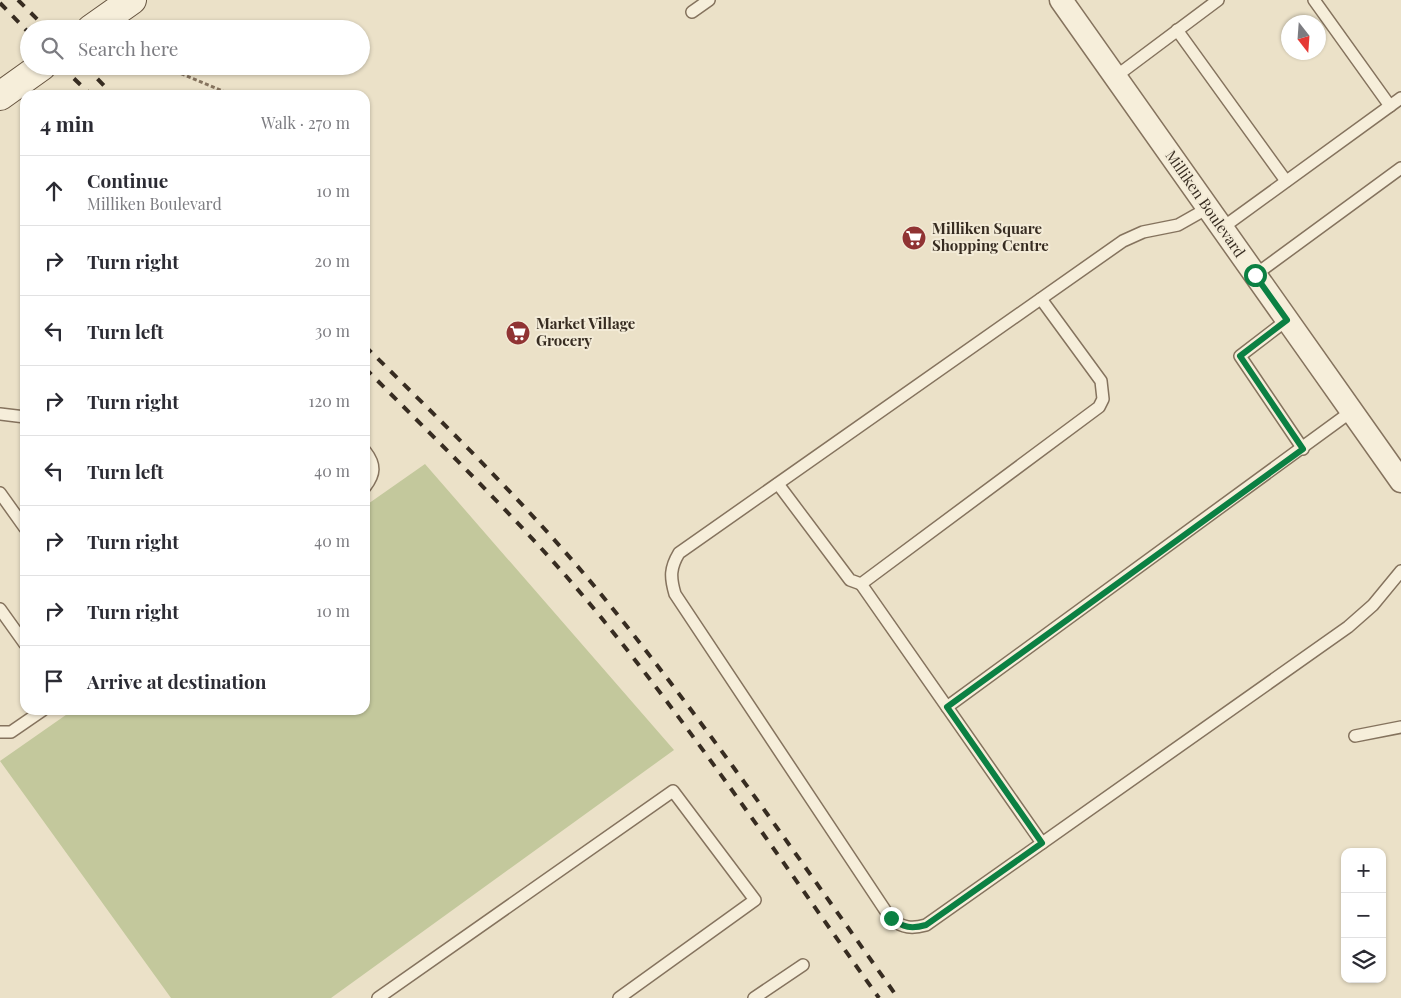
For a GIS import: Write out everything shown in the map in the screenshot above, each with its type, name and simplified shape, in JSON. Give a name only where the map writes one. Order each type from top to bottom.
[{"type":"main road","points":[[104,20],[132,0]]},
{"type":"main road","points":[[0,96],[29,75]]},
{"type":"street","name":"Milliken Boulevard","points":[[1061,0],[1401,481]]},
{"type":"lane","points":[[692,12],[709,0]]},
{"type":"lane","points":[[1116,77],[1218,0]]},
{"type":"lane","points":[[1314,0],[1390,106]]},
{"type":"lane","points":[[1176,30],[1286,181]]},
{"type":"lane","points":[[1222,228],[1401,98]]},
{"type":"lane","points":[[1255,275],[1401,168]]},
{"type":"lane","points":[[1208,208],[1178,225],[1154,228],[1123,241],[679,553],[671,566],[670,579],[680,602],[891,918],[901,926],[915,928],[926,925],[1348,627],[1373,605],[1401,571]]},
{"type":"lane","points":[[861,584],[1099,407],[1103,399],[1101,381],[1042,299]]},
{"type":"lane","points":[[1287,320],[1240,356],[1303,449]]},
{"type":"lane","points":[[947,707],[1303,449],[1352,411]]},
{"type":"lane","points":[[0,414],[20,416]]},
{"type":"lane","points":[[370,457],[374,469],[370,481]]},
{"type":"lane","points":[[778,484],[850,580],[861,584],[1042,843]]},
{"type":"lane","points":[[0,493],[20,521]]},
{"type":"lane","points":[[0,610],[20,637]]},
{"type":"lane","points":[[0,732],[11,732],[36,715]]},
{"type":"lane","points":[[1355,736],[1401,727]]},
{"type":"lane","points":[[378,998],[673,791],[755,900],[619,998]]},
{"type":"lane","points":[[754,998],[803,965]]},
{"type":"path","points":[[184,75],[220,90]]},
{"type":"green space","points":[[425,464],[674,750],[331,998],[171,998],[0,761],[66,715],[370,715],[370,502]]},
{"type":"railway","points":[[18,0],[38,20]]},
{"type":"railway","points":[[0,3],[20,24]]},
{"type":"railway","points":[[70,75],[86,90]]},
{"type":"railway","points":[[94,75],[108,90]]},
{"type":"railway","points":[[370,351],[463,443],[588,578],[654,661],[725,756],[898,998]]},
{"type":"railway","points":[[370,373],[518,523],[604,621],[676,713],[879,998]]},
{"type":"place","name":"Milliken Square Shopping Centre","points":[[914,238]]},
{"type":"place","name":"Market Village Grocery","points":[[518,333]]},
{"type":"route","points":[[891,918],[901,926],[915,928],[926,925],[1042,843],[947,707],[1303,449],[1240,356],[1287,320],[1255,275]]}]
